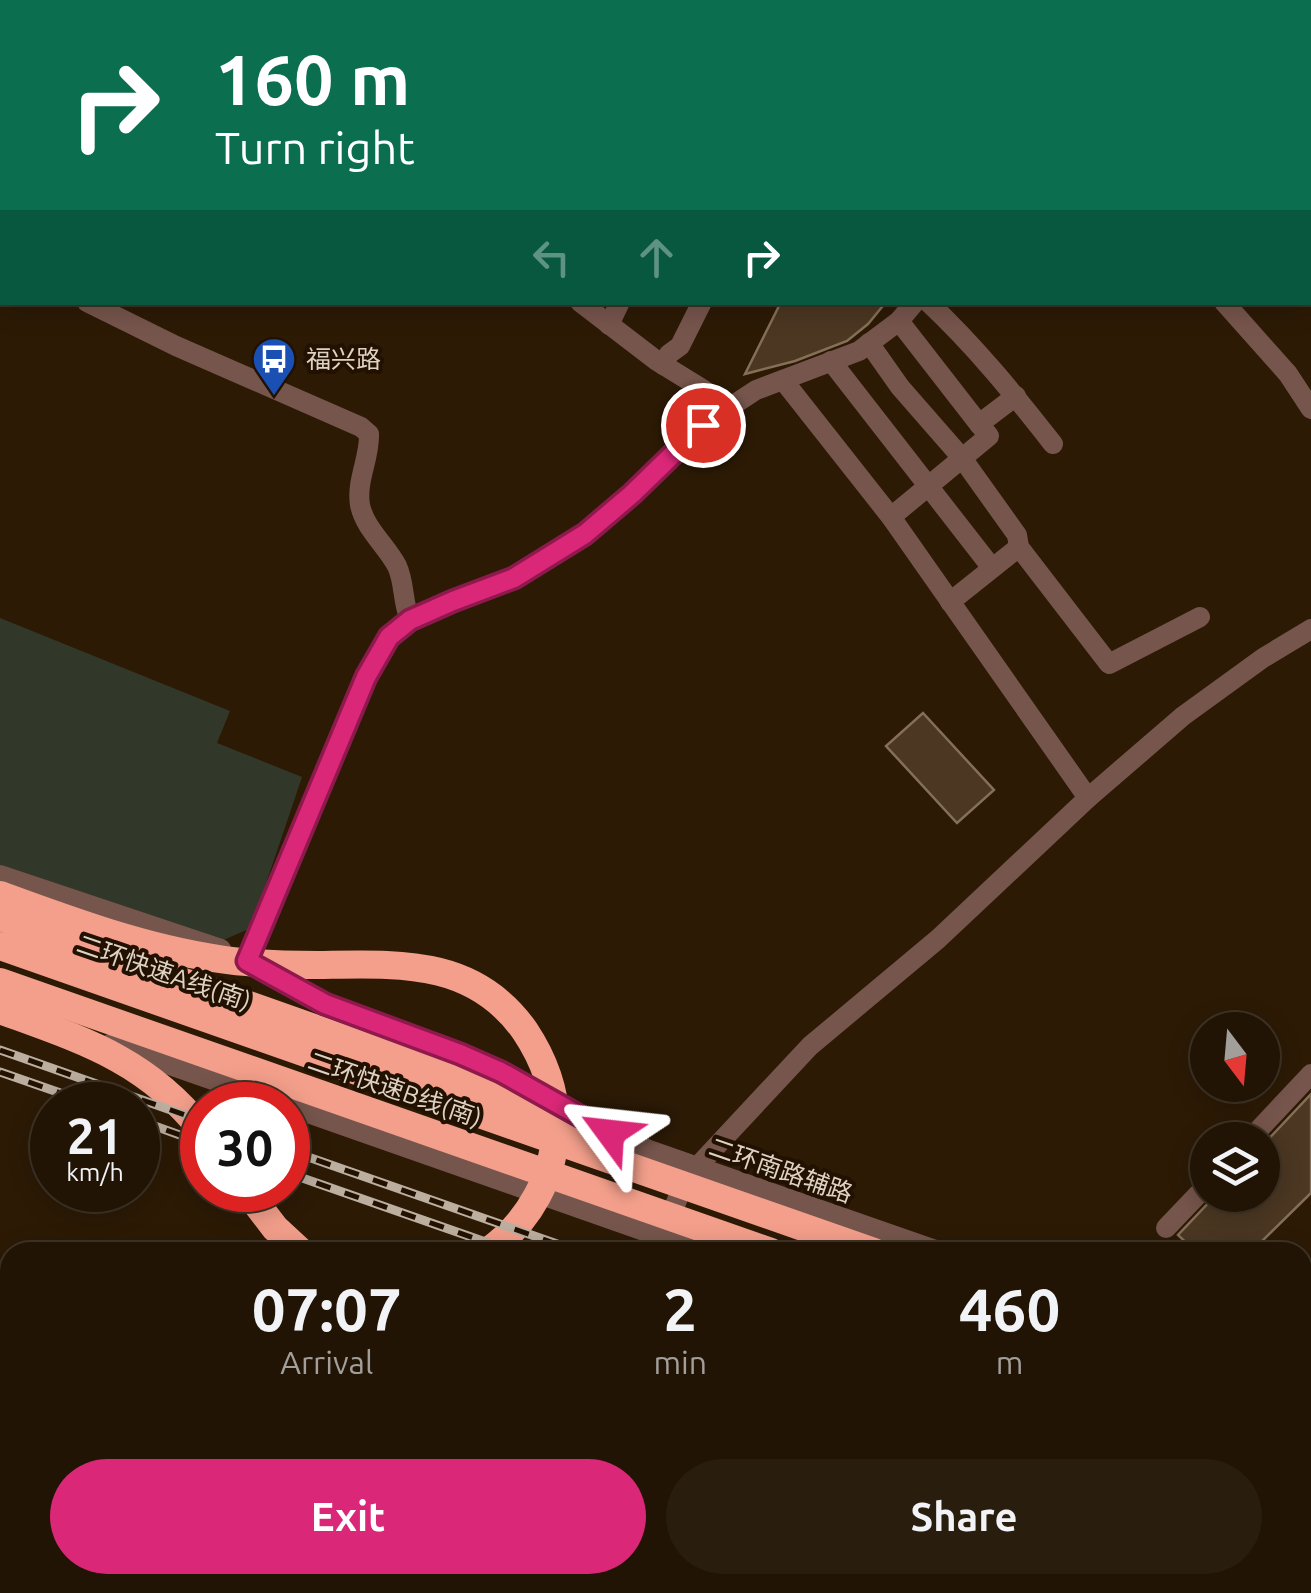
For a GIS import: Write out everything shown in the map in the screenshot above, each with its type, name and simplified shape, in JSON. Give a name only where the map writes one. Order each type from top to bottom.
[{"type":"highway","points":[[0,895],[101,930],[185,953],[262,964],[392,964],[423,968],[454,975],[492,996],[512,1014],[537,1051],[553,1098],[556,1132],[550,1168],[533,1204],[500,1242]]},
{"type":"highway","points":[[0,917],[526,1103],[699,1179]]},
{"type":"highway","name":"二环快速A线(南)","points":[[0,946],[699,1179],[850,1242]]},
{"type":"highway","name":"二环快速B线(南)","points":[[0,982],[742,1242]]},
{"type":"highway","points":[[0,1008],[99,1048],[139,1070],[180,1105]]},
{"type":"highway","points":[[263,1212],[290,1242]]},
{"type":"street","points":[[93,305],[369,434],[370,449],[359,486],[360,507],[401,576],[404,606],[410,620]]},
{"type":"street","points":[[584,305],[663,365],[704,390],[722,412]]},
{"type":"street","points":[[609,325],[619,305]]},
{"type":"street","points":[[663,365],[680,346],[700,305]]},
{"type":"street","points":[[247,961],[366,677],[389,637],[410,620],[514,578],[572,543],[632,494],[703,425],[756,390],[859,351],[912,305]]},
{"type":"street","points":[[931,305],[1016,396],[1053,444]]},
{"type":"street","points":[[1227,305],[1288,374],[1311,409]]},
{"type":"street","points":[[891,517],[989,436],[898,321]]},
{"type":"street","points":[[869,343],[900,387],[962,458],[1017,535],[1018,547],[1109,664],[1200,617]]},
{"type":"street","points":[[831,361],[992,568]]},
{"type":"street","points":[[783,380],[891,517],[1088,798]]},
{"type":"street","points":[[979,424],[1016,396]]},
{"type":"street","points":[[950,602],[1018,547]]},
{"type":"street","points":[[672,1213],[682,1190],[699,1179],[810,1046],[938,939],[1088,798],[1184,716],[1263,658],[1311,630]]},
{"type":"street","name":"二环南路辅路","points":[[0,875],[247,961],[325,1004],[501,1072],[699,1179],[908,1242]]},
{"type":"street","points":[[0,1008],[216,1082]]},
{"type":"street","points":[[1266,1122],[1311,1074]]},
{"type":"street","points":[[310,1114],[675,1242]]},
{"type":"street","points":[[1166,1228],[1190,1203]]},
{"type":"green space","points":[[0,618],[230,711],[217,743],[302,777],[251,928],[219,942],[0,865]]},
{"type":"building","points":[[780,305],[884,305],[847,341],[795,361],[745,374]]},
{"type":"building","points":[[923,713],[994,790],[957,823],[886,746]]},
{"type":"building","points":[[1311,1094],[1311,1193],[1261,1242],[1185,1242],[1178,1235],[1200,1212],[1280,1212],[1280,1127]]},
{"type":"railway","points":[[0,1050],[180,1113]]},
{"type":"railway","points":[[0,1072],[30,1082]]},
{"type":"railway","points":[[160,1128],[180,1135]]},
{"type":"railway","points":[[310,1158],[551,1242]]},
{"type":"railway","points":[[310,1181],[485,1242]]},
{"type":"place","name":"福兴路","points":[[274,397]]},
{"type":"route","points":[[610,1133],[501,1072],[325,1004],[247,961],[366,677],[389,637],[410,620],[514,578],[585,534],[703,425]]}]
